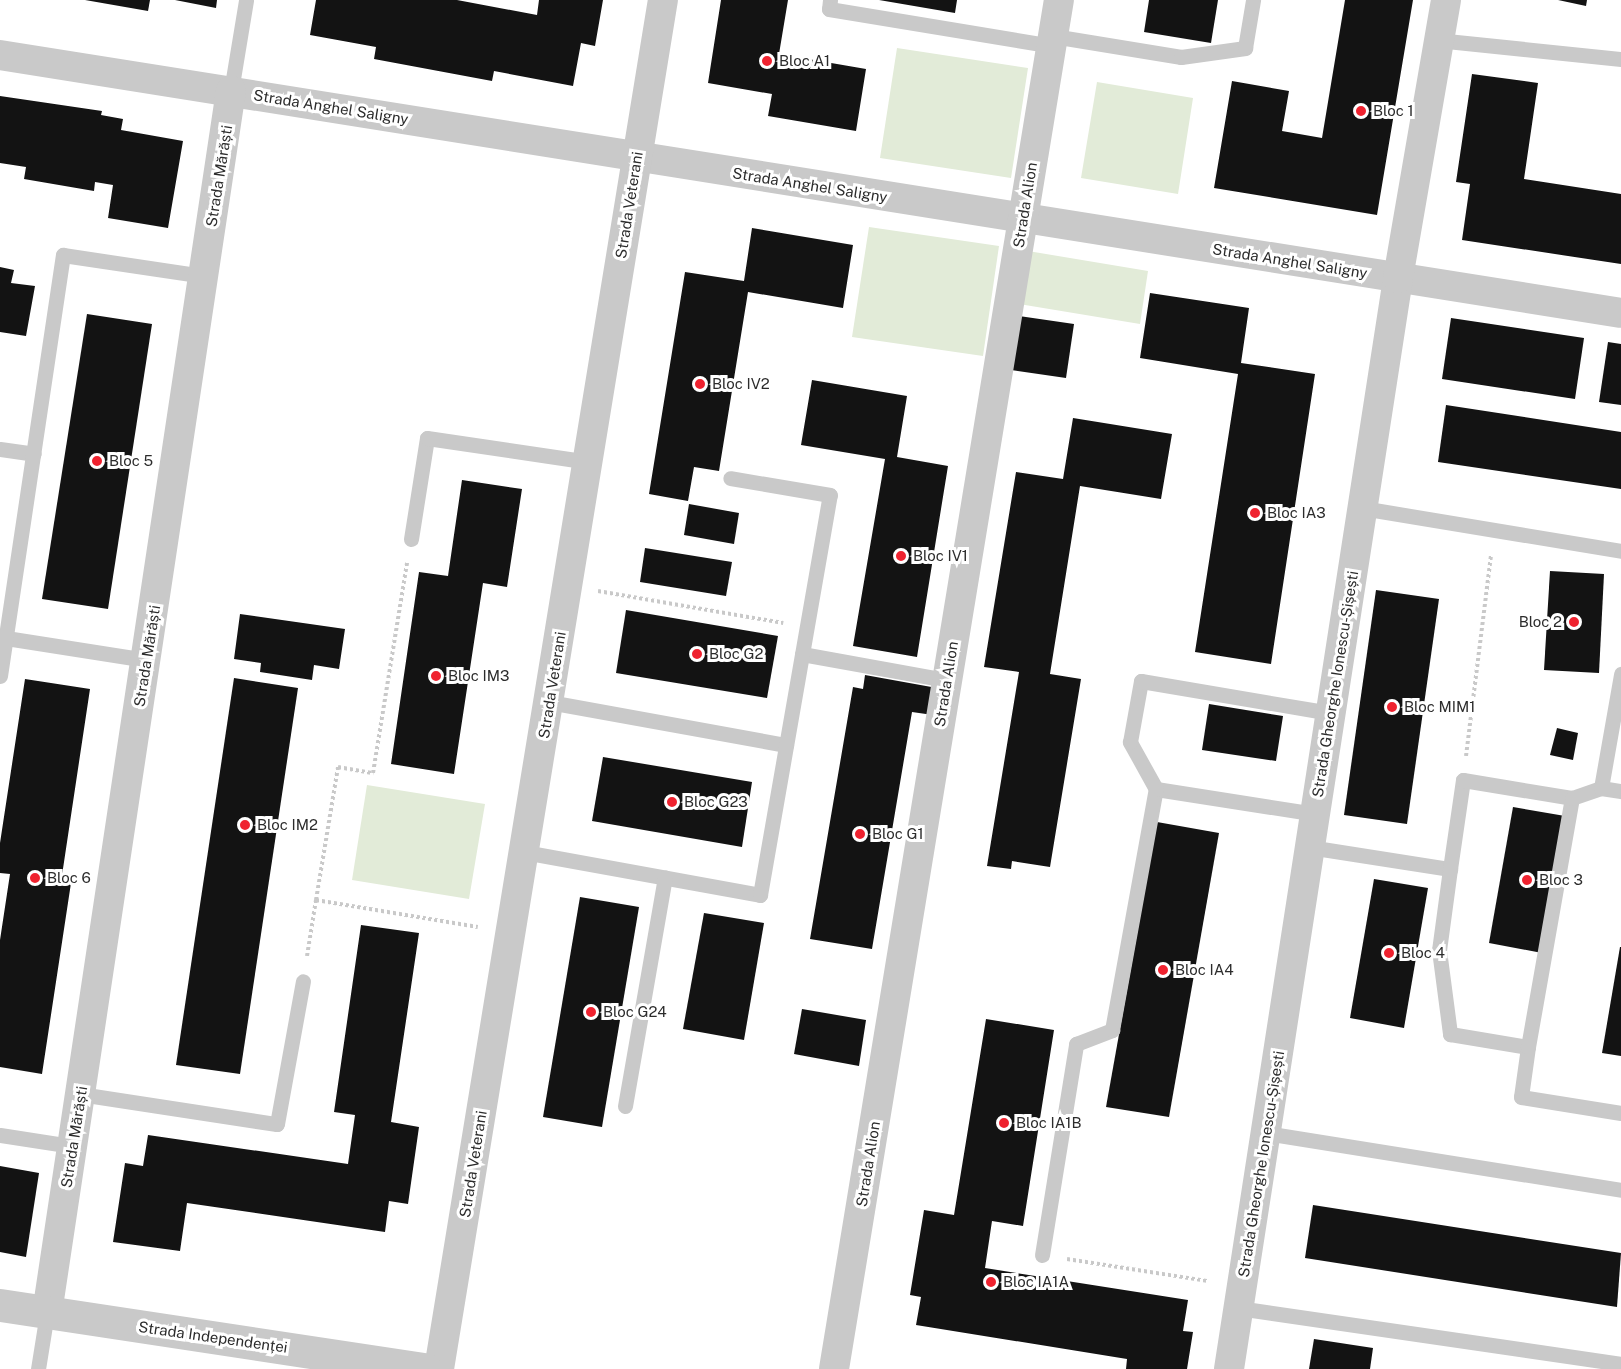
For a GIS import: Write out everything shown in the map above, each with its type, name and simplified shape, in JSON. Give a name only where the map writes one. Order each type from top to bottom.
[{"type":"street","name":"Strada Veterani","points":[[439,1369],[663,0]]},
{"type":"street","name":"Strada Alion","points":[[834,1369],[1059,0]]},
{"type":"street","name":"Strada Gheorghe Ionescu-Șișești","points":[[1228,1369],[1398,278],[1437,40],[1446,0]]},
{"type":"street","name":"Strada Anghel Saligny","points":[[0,55],[1621,313]]},
{"type":"street","name":"Strada Mărăști","points":[[47,1313],[231,91]]},
{"type":"street","name":"Strada Independenței","points":[[0,1305],[425,1369]]},
{"type":"lane","name":"Strada Mărăști","points":[[231,91],[246,0]]},
{"type":"lane","points":[[830,0],[829,9],[1181,57],[1245,48],[1253,0]]},
{"type":"lane","points":[[1437,40],[1621,59]]},
{"type":"lane","points":[[0,676],[63,255],[204,276]]},
{"type":"lane","points":[[411,539],[427,438],[589,462]]},
{"type":"lane","points":[[0,449],[34,454]]},
{"type":"lane","points":[[524,852],[760,895],[830,495],[730,478]]},
{"type":"lane","points":[[1362,508],[1621,551]]},
{"type":"lane","points":[[6,638],[146,660]]},
{"type":"lane","points":[[802,654],[947,680]]},
{"type":"lane","points":[[1601,788],[1621,674]]},
{"type":"lane","points":[[1042,1256],[1076,1044],[1112,1030],[1156,789],[1130,742],[1141,681],[1330,712]]},
{"type":"lane","points":[[549,702],[786,745]]},
{"type":"lane","points":[[1528,1047],[1450,1034],[1439,950],[1463,780],[1572,798],[1601,788],[1621,791]]},
{"type":"lane","points":[[1156,789],[1315,814]]},
{"type":"lane","points":[[1572,798],[1521,1097],[1621,1113]]},
{"type":"lane","points":[[1309,847],[1450,869]]},
{"type":"lane","points":[[625,1106],[666,877]]},
{"type":"lane","points":[[80,1094],[277,1124],[303,981]]},
{"type":"lane","points":[[1266,1133],[1621,1190]]},
{"type":"lane","points":[[0,1135],[72,1146]]},
{"type":"lane","points":[[1240,1297],[1621,1364]]},
{"type":"lane","points":[[38,1369],[47,1313]]},
{"type":"path","points":[[1463,780],[1494,530]]},
{"type":"path","points":[[303,981],[338,767],[373,773],[411,539]]},
{"type":"path","points":[[568,586],[807,627]]},
{"type":"path","points":[[316,900],[511,932]]},
{"type":"path","points":[[1042,1256],[1240,1297]]},
{"type":"green space","points":[[897,48],[1028,68],[1011,178],[880,158]]},
{"type":"green space","points":[[1097,82],[1193,98],[1178,194],[1081,178]]},
{"type":"green space","points":[[869,227],[999,246],[983,356],[852,337]]},
{"type":"green space","points":[[1028,251],[1148,271],[1140,324],[1019,304]]},
{"type":"green space","points":[[367,785],[485,804],[469,899],[352,880]]},
{"type":"building","points":[[85,0],[150,0],[148,11]]},
{"type":"building","points":[[175,0],[217,0],[216,8]]},
{"type":"building","points":[[316,0],[457,0],[537,15],[539,0],[603,0],[595,46],[581,43],[573,86],[494,71],[492,81],[374,59],[376,47],[310,35]]},
{"type":"building","name":"Bloc A1","points":[[721,0],[788,0],[779,54],[866,69],[856,131],[768,116],[772,94],[708,83]]},
{"type":"building","points":[[879,0],[957,0],[955,13]]},
{"type":"building","points":[[1149,0],[1218,0],[1211,43],[1144,32]]},
{"type":"building","name":"Bloc 1","points":[[1345,0],[1413,0],[1377,215],[1214,188],[1232,81],[1289,91],[1282,131],[1322,138]]},
{"type":"building","points":[[1558,0],[1587,0],[1586,6]]},
{"type":"building","points":[[1472,74],[1538,83],[1524,179],[1621,194],[1621,264],[1462,240],[1470,184],[1456,182]]},
{"type":"building","points":[[0,96],[102,111],[101,115],[123,119],[121,130],[183,141],[168,228],[108,218],[113,185],[95,182],[94,191],[24,179],[26,167],[0,163]]},
{"type":"building","name":"Bloc IV2","points":[[752,228],[853,245],[843,308],[748,292],[719,471],[694,467],[688,501],[649,494],[685,272],[744,281]]},
{"type":"building","points":[[0,267],[14,270],[11,283],[35,286],[26,336],[0,332]]},
{"type":"building","name":"Bloc IA3","points":[[1150,293],[1249,308],[1241,363],[1315,374],[1271,664],[1195,652],[1238,374],[1140,358]]},
{"type":"building","name":"Bloc 5","points":[[87,314],[152,324],[108,609],[42,599]]},
{"type":"building","points":[[1019,316],[1074,324],[1066,378],[1011,370]]},
{"type":"building","points":[[1451,318],[1584,338],[1575,399],[1442,379]]},
{"type":"building","points":[[1608,342],[1621,344],[1621,405],[1599,402]]},
{"type":"building","name":"Bloc IV1","points":[[812,380],[907,396],[897,457],[948,466],[917,657],[853,646],[885,459],[801,445]]},
{"type":"building","points":[[1446,405],[1621,432],[1621,489],[1438,462]]},
{"type":"building","points":[[1073,418],[1172,434],[1161,499],[1080,486],[1050,674],[1081,679],[1050,867],[1012,861],[1011,869],[987,866],[1019,672],[984,667],[1016,472],[1063,479]]},
{"type":"building","name":"Bloc IM3","points":[[462,480],[522,489],[507,587],[483,583],[454,774],[391,764],[419,572],[448,576]]},
{"type":"building","points":[[689,504],[739,513],[734,544],[684,535]]},
{"type":"building","points":[[645,548],[732,562],[726,596],[640,582]]},
{"type":"building","name":"Bloc 2","points":[[1550,571],[1604,574],[1599,673],[1544,670]]},
{"type":"building","name":"Bloc MIM1","points":[[1376,590],[1439,599],[1407,824],[1344,815]]},
{"type":"building","name":"Bloc G2","points":[[626,610],[778,636],[767,698],[616,673]]},
{"type":"building","points":[[240,614],[345,629],[339,669],[314,665],[312,680],[260,672],[261,663],[234,659]]},
{"type":"building","name":"Bloc G1","points":[[865,675],[937,688],[933,715],[912,712],[872,949],[810,939],[853,687],[863,689]]},
{"type":"building","name":"Bloc IM2","points":[[234,678],[298,688],[240,1074],[176,1065]]},
{"type":"building","name":"Bloc 6","points":[[25,679],[90,689],[61,882],[71,883],[42,1074],[0,1067],[0,940],[10,874],[0,873],[0,843]]},
{"type":"building","points":[[1209,704],[1283,716],[1276,761],[1202,750]]},
{"type":"building","points":[[1557,728],[1578,733],[1573,760],[1550,755]]},
{"type":"building","name":"Bloc G23","points":[[603,757],[752,782],[742,847],[592,821]]},
{"type":"building","name":"Bloc 3","points":[[1513,807],[1565,816],[1542,953],[1489,943]]},
{"type":"building","name":"Bloc IA4","points":[[1157,822],[1219,833],[1169,1117],[1106,1107]]},
{"type":"building","name":"Bloc 4","points":[[1374,879],[1428,888],[1404,1028],[1350,1018]]},
{"type":"building","name":"Bloc G24","points":[[580,897],[639,907],[602,1127],[543,1117]]},
{"type":"building","points":[[704,913],[764,923],[744,1040],[683,1029]]},
{"type":"building","points":[[361,925],[419,933],[391,1122],[419,1127],[408,1204],[389,1201],[385,1232],[187,1203],[180,1251],[113,1242],[125,1163],[143,1166],[148,1135],[348,1164],[355,1115],[334,1112]]},
{"type":"building","points":[[1621,947],[1621,1056],[1602,1053]]},
{"type":"building","points":[[802,1009],[866,1020],[859,1066],[794,1054]]},
{"type":"building","name":"Bloc IA1A","points":[[986,1019],[1054,1030],[1023,1226],[992,1221],[985,1268],[1188,1300],[1183,1331],[1193,1332],[1187,1369],[1126,1369],[1127,1359],[916,1325],[921,1297],[910,1295],[924,1210],[954,1215]]},
{"type":"building","points":[[0,1166],[39,1173],[26,1257],[0,1252]]},
{"type":"building","points":[[1313,1205],[1621,1253],[1617,1307],[1305,1258]]},
{"type":"building","points":[[1314,1339],[1373,1348],[1370,1369],[1309,1369]]},
{"type":"place","name":"Bloc A1","points":[[767,61]]},
{"type":"place","name":"Bloc 1","points":[[1361,111]]},
{"type":"place","name":"Bloc IV2","points":[[700,384]]},
{"type":"place","name":"Bloc 5","points":[[97,461]]},
{"type":"place","name":"Bloc IA3","points":[[1255,513]]},
{"type":"place","name":"Bloc IV1","points":[[901,556]]},
{"type":"place","name":"Bloc 2","points":[[1574,622]]},
{"type":"place","name":"Bloc G2","points":[[697,654]]},
{"type":"place","name":"Bloc IM3","points":[[436,676]]},
{"type":"place","name":"Bloc MIM1","points":[[1392,707]]},
{"type":"place","name":"Bloc G23","points":[[672,802]]},
{"type":"place","name":"Bloc IM2","points":[[245,825]]},
{"type":"place","name":"Bloc G1","points":[[860,834]]},
{"type":"place","name":"Bloc 6","points":[[35,878]]},
{"type":"place","name":"Bloc 3","points":[[1527,880]]},
{"type":"place","name":"Bloc 4","points":[[1389,953]]},
{"type":"place","name":"Bloc IA4","points":[[1163,970]]},
{"type":"place","name":"Bloc G24","points":[[591,1012]]},
{"type":"place","name":"Bloc IA1B","points":[[1004,1123]]},
{"type":"place","name":"Bloc IA1A","points":[[991,1282]]}]
